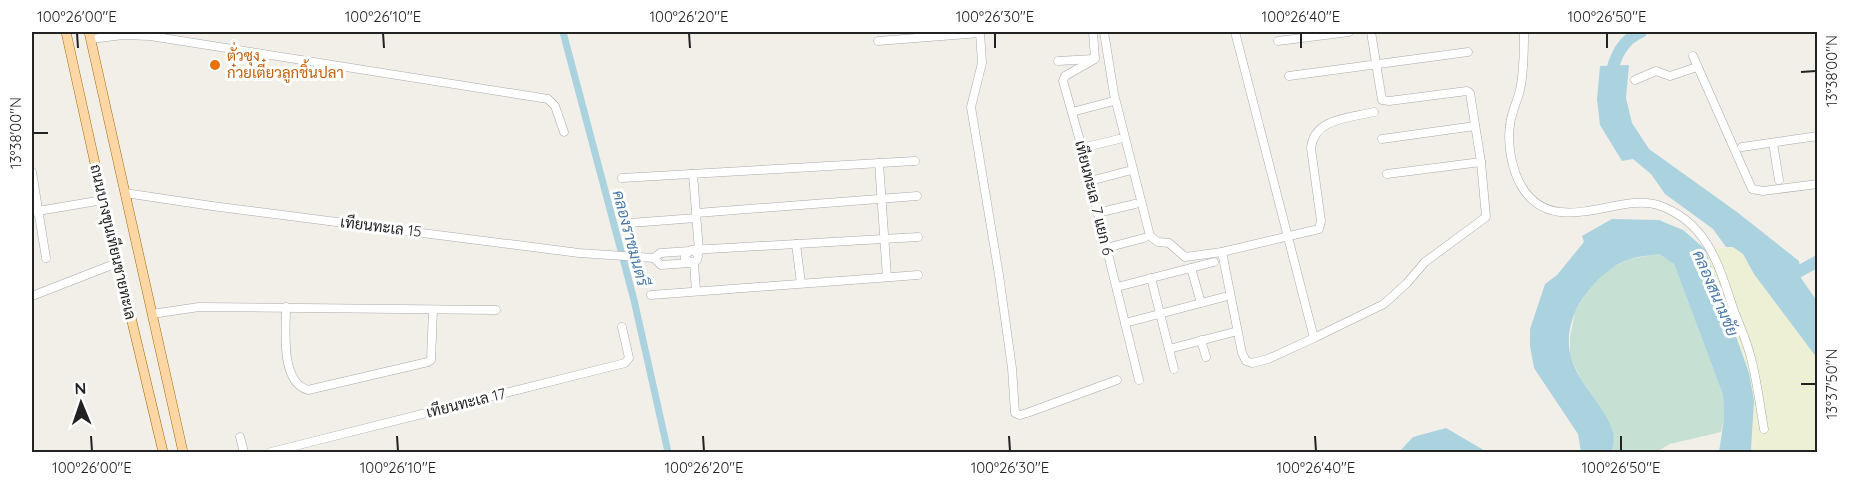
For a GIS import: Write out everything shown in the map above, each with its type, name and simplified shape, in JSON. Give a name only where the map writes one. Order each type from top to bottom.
[{"type":"main road","name":"ถนนบางขุนเทียนชายทะเล","points":[[66,32],[117,263],[163,453]]},
{"type":"main road","name":"ถนนบางขุนเทียนชายทะเล","points":[[90,35],[183,453]]},
{"type":"street","points":[[878,41],[980,32],[982,63],[971,107],[999,275],[1012,368],[1015,413],[1020,415],[1027,413],[1117,380]]},
{"type":"street","points":[[1058,61],[1095,59],[1093,32]]},
{"type":"street","points":[[1104,32],[1114,94],[1151,237],[1158,242],[1169,243],[1185,257],[1222,252],[1289,238],[1319,229],[1321,227],[1311,148],[1315,133],[1338,120],[1374,112]]},
{"type":"street","points":[[1235,32],[1314,339]]},
{"type":"street","points":[[1278,41],[1349,32]]},
{"type":"street","points":[[1222,252],[1242,353],[1246,361],[1252,363],[1268,359],[1314,339],[1384,304],[1425,262],[1486,218],[1481,162],[1468,91],[1389,101],[1382,99],[1371,32]]},
{"type":"street","points":[[1524,32],[1520,90],[1509,127],[1515,171],[1522,187],[1543,207],[1562,212],[1591,212],[1649,202],[1670,210],[1699,232],[1718,261],[1744,337],[1752,363],[1764,429]]},
{"type":"street","points":[[90,35],[150,36],[548,99],[555,106],[564,132]]},
{"type":"street","points":[[1289,76],[1468,52]]},
{"type":"street","points":[[1693,56],[1752,189],[1763,191],[1818,184]]},
{"type":"street","name":"เทียนทะเล 7 แยก 6","points":[[1095,59],[1064,78],[1139,380]]},
{"type":"street","points":[[1635,80],[1656,71],[1670,76],[1697,67]]},
{"type":"street","points":[[1072,112],[1110,102]]},
{"type":"street","points":[[1382,139],[1475,126]]},
{"type":"street","points":[[1742,147],[1818,136]]},
{"type":"street","points":[[1082,148],[1119,139]]},
{"type":"street","points":[[1773,142],[1779,180]]},
{"type":"street","points":[[622,178],[915,161]]},
{"type":"street","points":[[1387,174],[1481,162]]},
{"type":"street","points":[[879,163],[887,277]]},
{"type":"street","points":[[1089,182],[1128,171]]},
{"type":"street","points":[[32,172],[35,211],[46,258]]},
{"type":"street","points":[[693,174],[696,215],[695,251]]},
{"type":"street","name":"เทียนทะเล 15","points":[[125,193],[638,259],[654,258]]},
{"type":"street","points":[[630,223],[917,196]]},
{"type":"street","points":[[35,211],[103,200]]},
{"type":"street","points":[[1097,213],[1135,204]]},
{"type":"street","points":[[692,263],[661,265],[654,258],[660,253],[918,237]]},
{"type":"street","points":[[1106,248],[1144,238]]},
{"type":"street","points":[[796,244],[801,284]]},
{"type":"street","points":[[695,251],[685,257],[692,263],[696,291]]},
{"type":"street","points":[[1117,287],[1214,262]]},
{"type":"street","points":[[32,296],[117,263]]},
{"type":"street","points":[[1191,268],[1201,303]]},
{"type":"street","points":[[651,295],[918,275]]},
{"type":"street","points":[[1151,278],[1174,369]]},
{"type":"street","points":[[1125,323],[1224,297]]},
{"type":"street","points":[[152,314],[188,307],[496,310]]},
{"type":"street","points":[[286,308],[287,363],[299,385],[308,390],[428,362],[431,360],[433,350],[433,310]]},
{"type":"street","name":"เทียนทะเล 17","points":[[271,453],[625,363],[629,358],[622,327]]},
{"type":"street","points":[[1169,348],[1234,332]]},
{"type":"street","points":[[1201,340],[1206,357]]},
{"type":"street","points":[[240,438],[244,453]]},
{"type":"green space","points":[[1733,247],[1743,254],[1754,274],[1817,358],[1817,452],[1753,452],[1749,373],[1705,249]]},
{"type":"green space","points":[[1659,254],[1674,264],[1723,395],[1724,419],[1721,432],[1670,444],[1656,452],[1612,452],[1613,431],[1581,379],[1570,356],[1570,337],[1575,312],[1588,289],[1606,271],[1629,259]]},
{"type":"water","points":[[1629,65],[1626,98],[1632,123],[1649,149],[1737,212],[1799,261],[1801,278],[1817,301],[1817,358],[1754,274],[1743,254],[1733,247],[1726,247],[1713,229],[1665,194],[1651,174],[1633,159],[1622,161],[1600,125],[1597,99],[1600,66]]},
{"type":"water","points":[[1612,219],[1659,220],[1683,230],[1705,249],[1749,373],[1754,401],[1751,449],[1753,452],[1719,452],[1724,419],[1723,395],[1674,264],[1659,254],[1627,260],[1614,267],[1591,287],[1575,313],[1570,327],[1569,342],[1574,367],[1608,420],[1614,438],[1612,452],[1581,452],[1578,434],[1534,368],[1530,329],[1545,284],[1557,275],[1584,242],[1582,236]]},
{"type":"water","points":[[1446,428],[1487,452],[1399,452],[1413,437]]},
{"type":"waterway","name":"คลองราชมนตรี","points":[[563,32],[634,300],[668,452]]},
{"type":"waterway","name":"คลองสนามชัย","points":[[1610,81],[1619,52],[1628,40],[1641,32]]},
{"type":"waterway","points":[[1787,278],[1818,261]]},
{"type":"place","name":"ตั่วซุง ก๋วยเตี๋ยวลูกชิ้นปลา","points":[[215,65]]}]
